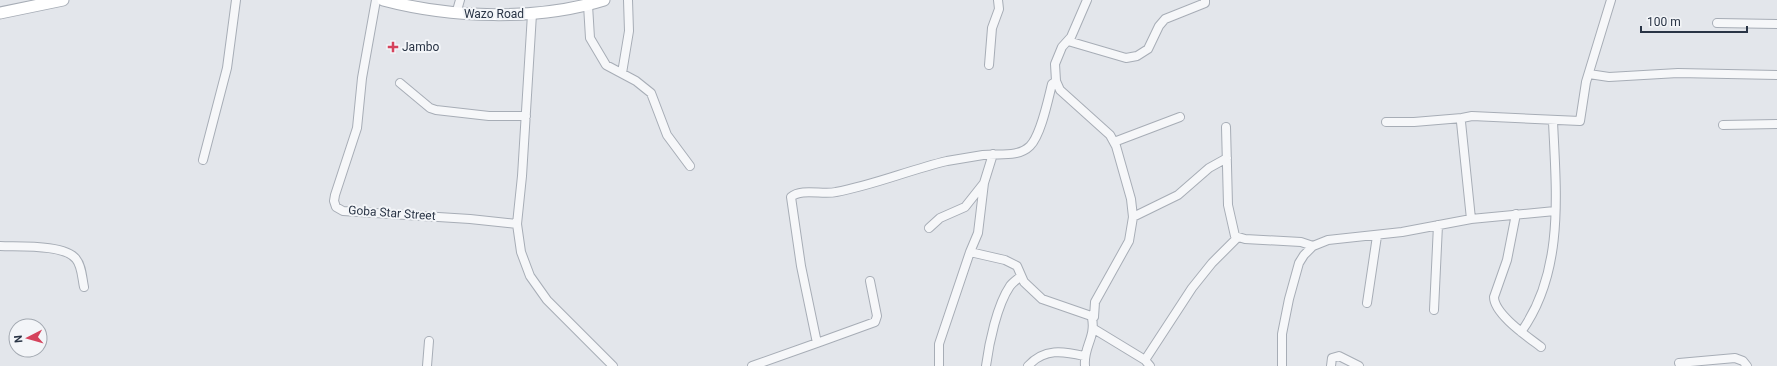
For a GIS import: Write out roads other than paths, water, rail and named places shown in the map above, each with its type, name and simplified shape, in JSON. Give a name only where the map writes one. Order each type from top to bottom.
[{"type":"main road","points":[[0,13],[35,3],[63,0]]},
{"type":"main road","name":"Wazo Road","points":[[383,0],[400,2],[456,14],[532,14],[588,5],[604,0]]},
{"type":"street","points":[[203,160],[227,68],[236,0]]},
{"type":"street","name":"Goba Star Street","points":[[376,0],[362,78],[357,128],[335,195],[334,201],[336,207],[343,211],[470,218],[517,224]]},
{"type":"street","points":[[456,14],[460,0]]},
{"type":"street","points":[[622,73],[629,31],[628,0]]},
{"type":"street","points":[[989,65],[992,28],[999,9],[998,0]]},
{"type":"street","points":[[1085,366],[1084,356],[1094,329],[1092,318],[1094,317],[1095,302],[1129,242],[1133,217],[1131,199],[1114,142],[1110,135],[1060,90],[1056,81],[1055,64],[1062,47],[1068,41],[1088,0]]},
{"type":"street","points":[[1068,41],[1126,58],[1137,56],[1148,48],[1159,26],[1165,19],[1205,3],[1205,0]]},
{"type":"street","points":[[1386,122],[1462,118],[1472,116],[1553,121],[1581,120],[1589,74],[1611,0]]},
{"type":"street","points":[[588,5],[590,38],[606,65],[622,73],[651,93],[667,135],[690,166]]},
{"type":"street","points":[[532,14],[526,116],[517,224],[522,252],[530,276],[547,300],[613,366]]},
{"type":"street","points":[[1717,23],[1777,24]]},
{"type":"street","points":[[1589,74],[1609,77],[1678,73],[1777,76]]},
{"type":"street","points":[[817,343],[801,266],[792,197],[804,193],[833,193],[846,190],[880,182],[948,161],[993,154],[1002,155],[1021,152],[1030,146],[1040,127],[1052,84],[1056,81]]},
{"type":"street","points":[[400,83],[430,108],[436,110],[489,116],[526,116]]},
{"type":"street","points":[[1114,142],[1180,117]]},
{"type":"street","points":[[1462,118],[1461,122],[1471,219]]},
{"type":"street","points":[[1522,332],[1541,299],[1548,277],[1555,211],[1553,121]]},
{"type":"street","points":[[1723,124],[1777,124]]},
{"type":"street","points":[[1226,127],[1228,206],[1234,232],[1237,238]]},
{"type":"street","points":[[939,366],[939,344],[981,223],[984,183],[993,154]]},
{"type":"street","points":[[1133,217],[1178,195],[1209,168],[1227,158]]},
{"type":"street","points":[[929,228],[940,218],[965,207],[984,183]]},
{"type":"street","points":[[1282,366],[1282,334],[1289,299],[1302,258],[1313,246],[1328,240],[1377,236],[1471,219],[1555,211]]},
{"type":"street","points":[[1516,214],[1507,260],[1494,297],[1494,302],[1505,317],[1541,347]]},
{"type":"street","points":[[1434,310],[1438,225]]},
{"type":"street","points":[[1367,303],[1377,236]]},
{"type":"street","points":[[1094,329],[1148,363],[1192,288],[1212,263],[1237,238],[1301,242],[1313,246]]},
{"type":"street","points":[[0,246],[53,249],[68,252],[76,259],[84,287]]},
{"type":"street","points":[[970,252],[1005,260],[1018,266],[1024,282],[1042,299],[1094,317]]},
{"type":"street","points":[[986,366],[992,333],[1005,296],[1010,285],[1021,276]]},
{"type":"street","points":[[752,366],[875,322],[876,316],[870,281]]},
{"type":"street","points":[[427,366],[428,341]]},
{"type":"street","points":[[1028,366],[1041,355],[1062,351],[1084,356]]},
{"type":"street","points":[[1331,366],[1332,358],[1339,356],[1359,366]]},
{"type":"street","points":[[1679,363],[1735,358],[1743,361],[1747,366]]},
{"type":"place","name":"Jambo","points":[[393,47]]}]
